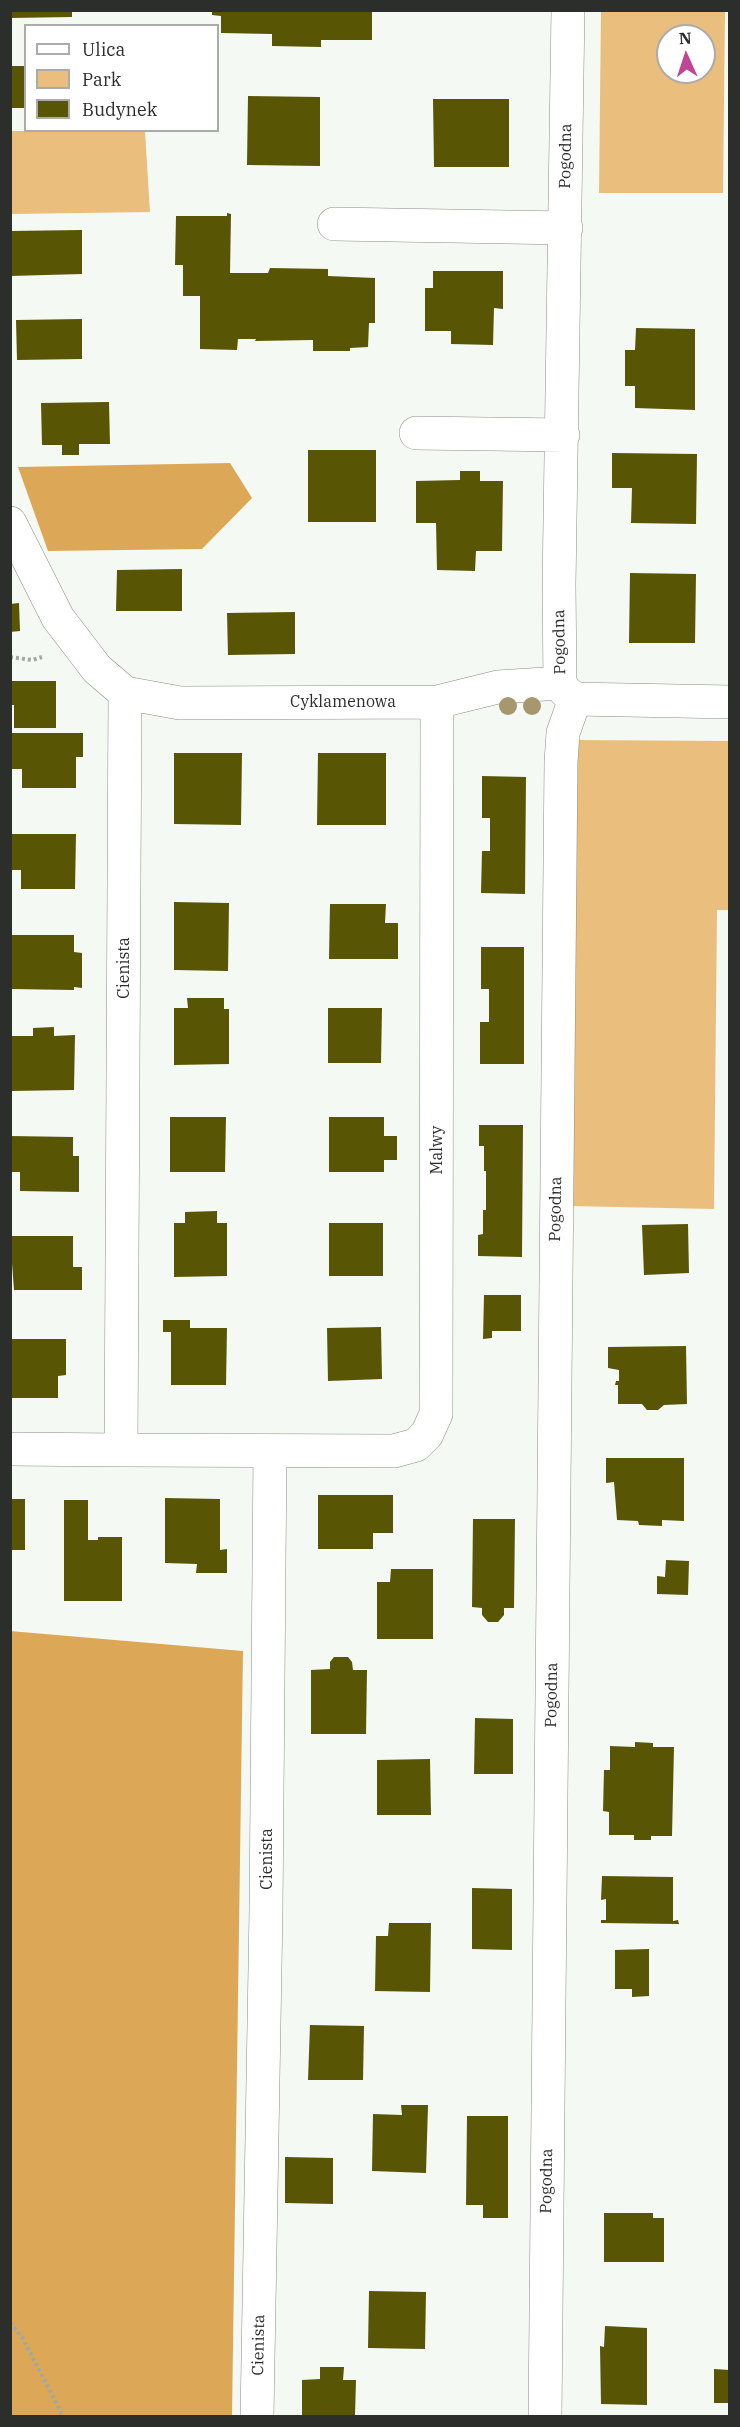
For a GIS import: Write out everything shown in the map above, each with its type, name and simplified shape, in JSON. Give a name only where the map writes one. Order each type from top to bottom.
[{"type":"street","name":"Pogodna","points":[[545,2416],[561,762],[568,691],[559,585],[568,10]]},
{"type":"street","points":[[334,224],[566,228]]},
{"type":"street","points":[[416,433],[563,435]]},
{"type":"street","points":[[10,524],[58,618],[97,669],[125,693]]},
{"type":"street","name":"Cyklamenowa","points":[[125,693],[180,703],[438,702],[498,687],[729,702]]},
{"type":"street","name":"Cienista","points":[[121,1450],[125,693]]},
{"type":"street","name":"Malwy","points":[[270,1451],[394,1451],[416,1445],[427,1434],[436,1414],[438,702]]},
{"type":"street","points":[[10,1449],[270,1451]]},
{"type":"street","name":"Cienista","points":[[257,2416],[266,1923],[270,1451]]},
{"type":"path","points":[[10,657],[32,660]]},
{"type":"path","points":[[10,2322],[22,2337],[63,2416]]},
{"type":"green space","points":[[601,11],[725,11],[723,193],[599,193]]},
{"type":"green space","points":[[10,131],[145,132],[150,212],[11,214]]},
{"type":"green space","points":[[574,740],[729,741],[729,910],[717,910],[714,1209],[569,1206]]},
{"type":"shaded area","points":[[230,463],[252,498],[202,549],[48,551],[18,467]]},
{"type":"shaded area","points":[[10,1631],[243,1651],[232,2416],[11,2416]]},
{"type":"building","points":[[10,10],[72,10],[72,17],[10,18]]},
{"type":"building","points":[[212,10],[372,10],[372,40],[321,40],[321,47],[272,46],[272,34],[221,33],[221,16],[212,15]]},
{"type":"building","points":[[10,66],[24,66],[24,108],[10,108]]},
{"type":"building","points":[[248,96],[320,97],[320,166],[247,165]]},
{"type":"building","points":[[433,99],[509,99],[509,167],[434,167]]},
{"type":"building","points":[[227,213],[231,214],[230,273],[268,273],[270,268],[328,269],[328,276],[375,278],[375,323],[369,323],[368,347],[350,348],[350,351],[313,351],[313,340],[238,339],[237,350],[200,349],[200,296],[183,296],[183,265],[175,265],[176,216],[227,216]]},
{"type":"building","points":[[82,230],[82,274],[10,276],[10,231]]},
{"type":"building","points":[[433,271],[503,271],[503,309],[494,308],[493,345],[451,344],[451,331],[425,331],[425,288],[433,288]]},
{"type":"building","points":[[82,319],[82,359],[17,360],[16,320]]},
{"type":"building","points":[[636,328],[695,329],[695,410],[635,408],[635,386],[625,386],[625,350],[635,350]]},
{"type":"building","points":[[109,402],[110,444],[79,444],[79,455],[62,455],[62,445],[42,445],[41,403]]},
{"type":"building","points":[[308,450],[376,450],[376,522],[308,522]]},
{"type":"building","points":[[612,453],[697,454],[696,524],[631,523],[632,488],[612,488]]},
{"type":"building","points":[[460,471],[480,471],[480,481],[503,481],[502,551],[476,551],[475,571],[437,570],[436,523],[416,523],[416,481],[460,480]]},
{"type":"building","points":[[182,569],[182,611],[116,611],[117,570]]},
{"type":"building","points":[[630,573],[696,574],[695,643],[629,643]]},
{"type":"building","points":[[19,603],[20,631],[10,632],[10,604]]},
{"type":"building","points":[[295,612],[295,654],[228,655],[227,613]]},
{"type":"building","points":[[10,681],[56,681],[56,728],[14,728],[14,705],[10,705]]},
{"type":"building","points":[[10,733],[83,733],[83,757],[76,757],[76,788],[22,788],[22,769],[10,769]]},
{"type":"building","points":[[174,753],[242,753],[241,825],[174,824]]},
{"type":"building","points":[[318,753],[386,753],[386,825],[317,825]]},
{"type":"building","points":[[482,776],[526,777],[525,894],[481,893],[482,851],[490,851],[490,818],[482,818]]},
{"type":"building","points":[[10,834],[76,834],[75,889],[21,889],[21,870],[10,870]]},
{"type":"building","points":[[174,902],[229,903],[228,971],[174,970]]},
{"type":"building","points":[[330,904],[386,904],[385,923],[398,923],[398,959],[329,959]]},
{"type":"building","points":[[10,935],[74,935],[74,952],[82,953],[82,988],[74,987],[74,990],[10,989]]},
{"type":"building","points":[[481,947],[524,947],[524,1064],[480,1064],[480,1022],[489,1022],[489,989],[481,989]]},
{"type":"building","points":[[187,998],[224,998],[224,1009],[229,1009],[229,1064],[174,1065],[174,1008],[188,1008]]},
{"type":"building","points":[[328,1008],[382,1008],[381,1063],[328,1063]]},
{"type":"building","points":[[54,1027],[54,1036],[75,1035],[74,1090],[10,1091],[10,1036],[33,1036],[33,1028]]},
{"type":"building","points":[[170,1117],[226,1117],[225,1172],[170,1172]]},
{"type":"building","points":[[329,1117],[384,1117],[384,1136],[397,1136],[397,1160],[384,1160],[384,1172],[329,1172]]},
{"type":"building","points":[[479,1125],[523,1125],[522,1257],[478,1256],[478,1235],[483,1234],[483,1210],[486,1210],[484,1146],[479,1146]]},
{"type":"building","points":[[10,1136],[73,1137],[73,1156],[79,1156],[79,1192],[20,1191],[20,1172],[10,1172]]},
{"type":"building","points":[[217,1211],[217,1223],[227,1223],[227,1276],[174,1277],[174,1223],[185,1223],[185,1212]]},
{"type":"building","points":[[329,1223],[383,1223],[383,1276],[329,1276]]},
{"type":"building","points":[[688,1224],[689,1273],[644,1275],[642,1225]]},
{"type":"building","points":[[10,1236],[73,1236],[73,1267],[82,1267],[82,1290],[14,1290]]},
{"type":"building","points":[[484,1295],[521,1295],[521,1331],[492,1331],[492,1338],[483,1339]]},
{"type":"building","points":[[163,1320],[190,1320],[190,1328],[227,1328],[226,1385],[171,1385],[171,1332],[163,1332]]},
{"type":"building","points":[[381,1327],[382,1379],[328,1381],[327,1328]]},
{"type":"building","points":[[10,1339],[66,1339],[66,1375],[58,1376],[58,1398],[10,1398]]},
{"type":"building","points":[[686,1346],[687,1404],[664,1405],[658,1410],[647,1410],[642,1404],[618,1404],[618,1385],[615,1385],[616,1381],[619,1381],[619,1370],[608,1368],[608,1347]]},
{"type":"building","points":[[606,1458],[684,1458],[684,1521],[662,1520],[662,1526],[639,1525],[638,1521],[617,1520],[614,1482],[606,1483]]},
{"type":"building","points":[[318,1495],[393,1495],[393,1533],[373,1533],[373,1549],[318,1549]]},
{"type":"building","points":[[165,1498],[220,1499],[220,1550],[227,1549],[227,1573],[196,1573],[197,1564],[165,1563]]},
{"type":"building","points":[[10,1499],[25,1499],[25,1550],[10,1550]]},
{"type":"building","points":[[64,1500],[88,1500],[88,1540],[98,1540],[98,1537],[122,1537],[122,1601],[64,1601]]},
{"type":"building","points":[[473,1519],[515,1519],[514,1608],[504,1608],[504,1615],[498,1622],[488,1622],[482,1615],[482,1608],[472,1607]]},
{"type":"building","points":[[666,1560],[689,1561],[688,1595],[657,1594],[657,1576],[665,1577]]},
{"type":"building","points":[[391,1569],[433,1569],[433,1639],[377,1639],[377,1582],[390,1582]]},
{"type":"building","points":[[334,1657],[348,1657],[352,1662],[353,1670],[367,1670],[366,1734],[311,1734],[311,1670],[330,1669],[330,1662]]},
{"type":"building","points":[[475,1718],[513,1719],[513,1774],[474,1774]]},
{"type":"building","points":[[635,1742],[653,1743],[653,1747],[674,1747],[672,1836],[651,1836],[651,1840],[634,1840],[634,1835],[609,1835],[609,1812],[603,1811],[604,1770],[610,1770],[610,1746],[635,1747]]},
{"type":"building","points":[[430,1759],[431,1815],[377,1815],[377,1760]]},
{"type":"building","points":[[602,1876],[673,1877],[673,1921],[678,1920],[679,1924],[601,1923],[601,1920],[606,1920],[606,1899],[601,1900]]},
{"type":"building","points":[[472,1888],[512,1889],[512,1950],[472,1949]]},
{"type":"building","points":[[389,1923],[431,1923],[430,1992],[375,1991],[376,1936],[388,1936]]},
{"type":"building","points":[[649,1949],[649,1996],[632,1997],[632,1989],[615,1989],[615,1950]]},
{"type":"building","points":[[310,2025],[364,2026],[363,2080],[308,2080]]},
{"type":"building","points":[[401,2105],[428,2105],[426,2173],[372,2171],[373,2114],[402,2115]]},
{"type":"building","points":[[467,2116],[508,2116],[508,2218],[483,2218],[483,2205],[466,2205]]},
{"type":"building","points":[[285,2157],[333,2158],[333,2204],[285,2203]]},
{"type":"building","points":[[604,2213],[653,2213],[653,2218],[664,2218],[664,2262],[604,2262]]},
{"type":"building","points":[[369,2291],[426,2292],[425,2349],[368,2348]]},
{"type":"building","points":[[605,2326],[647,2328],[647,2405],[601,2404],[600,2346],[604,2347]]},
{"type":"building","points":[[320,2367],[344,2367],[343,2380],[356,2380],[355,2416],[302,2416],[302,2380],[320,2379]]},
{"type":"building","points":[[714,2369],[730,2370],[730,2403],[714,2403]]}]
